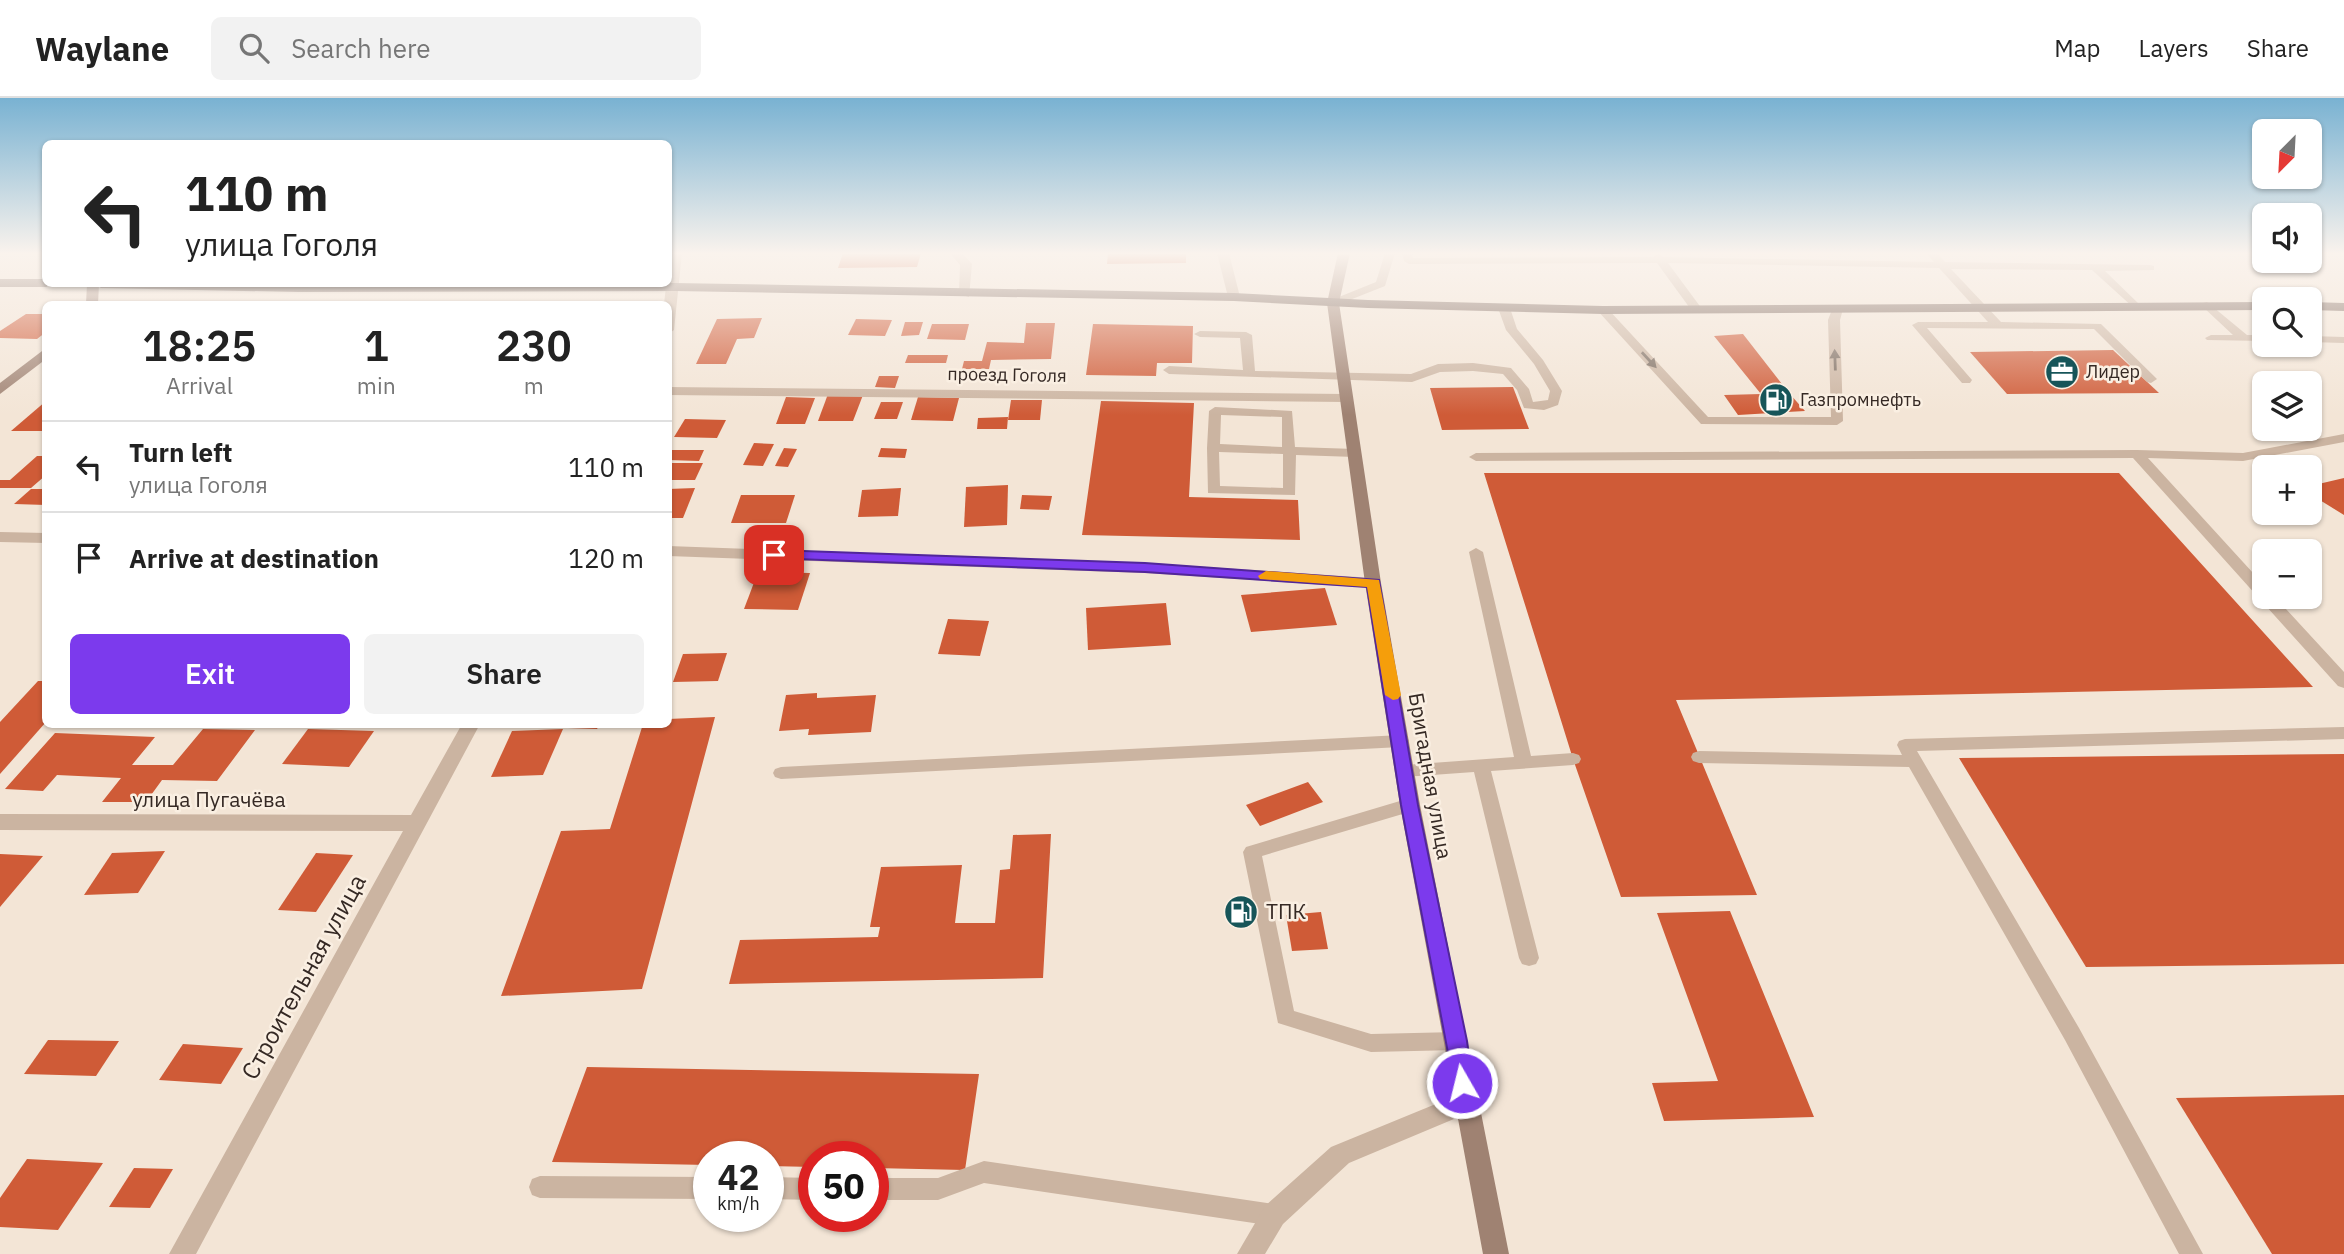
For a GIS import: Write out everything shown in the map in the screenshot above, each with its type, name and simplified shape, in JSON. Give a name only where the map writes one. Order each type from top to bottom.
[{"type":"main road","name":"Бригадная улица","points":[[1334,307],[1373,583],[1404,771],[1457,1041],[1465,1103],[1496,1254]]},
{"type":"main road","points":[[1468,307],[1603,310],[1936,307]]},
{"type":"main road","points":[[0,390],[42,355]]},
{"type":"street","name":"проезд Гоголя","points":[[672,391],[1346,398]]},
{"type":"street","points":[[0,537],[42,538]]},
{"type":"street","points":[[672,551],[1145,568],[1373,583]]},
{"type":"street","name":"Строительная улица","points":[[182,1254],[469,728]]},
{"type":"street","name":"улица Пугачёва","points":[[0,822],[419,823]]},
{"type":"street","points":[[1250,1254],[1274,1215],[1340,1155],[1465,1103]]},
{"type":"lane","points":[[1983,307],[1998,326]]},
{"type":"lane","points":[[2209,307],[2244,338]]},
{"type":"lane","points":[[1170,370],[1412,378],[1438,368],[1473,367],[1507,371],[1523,388],[1528,405],[1544,406],[1554,402],[1556,391],[1539,363],[1512,330],[1504,308]]},
{"type":"lane","points":[[1603,310],[1705,421],[1837,421],[1834,320],[1837,309]]},
{"type":"lane","points":[[1966,380],[1918,325],[2097,326],[2151,379]]},
{"type":"lane","points":[[1200,334],[1246,335],[1249,374]]},
{"type":"lane","points":[[2211,338],[2252,338]]},
{"type":"lane","points":[[2322,339],[2344,340]]},
{"type":"lane","points":[[1215,411],[1288,414],[1290,492],[1213,490],[1213,448],[1215,411]]},
{"type":"lane","points":[[1476,457],[2137,454],[2243,457],[2344,438]]},
{"type":"lane","points":[[1213,448],[1355,453]]},
{"type":"lane","points":[[2137,454],[2252,580]]},
{"type":"lane","points":[[1476,552],[1524,763]]},
{"type":"lane","points":[[2279,609],[2344,682]]},
{"type":"lane","points":[[2191,1254],[2072,1034],[1905,745],[2344,733]]},
{"type":"lane","points":[[781,773],[1401,741]]},
{"type":"lane","points":[[1699,757],[1914,761]]},
{"type":"lane","points":[[1404,771],[1573,759]]},
{"type":"lane","points":[[1480,766],[1529,958]]},
{"type":"lane","points":[[1410,805],[1252,852],[1285,1017],[1371,1043],[1457,1041]]},
{"type":"lane","points":[[889,1189],[938,1189],[984,1172],[1274,1215]]},
{"type":"lane","points":[[540,1187],[693,1188]]},
{"type":"building","points":[[26,314],[42,314],[42,335],[37,339],[0,338],[0,331]]},
{"type":"building","points":[[762,318],[754,338],[737,339],[726,364],[696,364],[717,319]]},
{"type":"building","points":[[856,319],[892,320],[885,336],[848,335]]},
{"type":"building","points":[[905,322],[923,322],[919,335],[901,336]]},
{"type":"building","points":[[1026,323],[1055,323],[1051,359],[991,360],[989,369],[962,369],[964,361],[982,361],[987,342],[1024,343]]},
{"type":"building","points":[[932,324],[969,324],[965,340],[927,339]]},
{"type":"building","points":[[1093,324],[1193,326],[1192,363],[1157,363],[1156,376],[1086,375]]},
{"type":"building","points":[[1743,334],[1805,411],[1738,415],[1724,395],[1761,394],[1714,336]]},
{"type":"building","name":"Лидер","points":[[2113,350],[2159,393],[2007,394],[1970,352]]},
{"type":"building","points":[[908,355],[948,355],[946,363],[905,363]]},
{"type":"building","points":[[879,376],[899,376],[895,388],[875,387]]},
{"type":"building","points":[[1513,387],[1529,429],[1442,430],[1430,388]]},
{"type":"building","points":[[828,394],[863,395],[853,421],[818,421]]},
{"type":"building","points":[[786,397],[815,398],[805,424],[776,424]]},
{"type":"building","points":[[918,397],[959,398],[953,421],[911,420]]},
{"type":"building","points":[[1011,400],[1042,400],[1040,420],[1008,420]]},
{"type":"building","points":[[1101,401],[1194,403],[1189,497],[1298,500],[1300,540],[1082,535]]},
{"type":"building","points":[[881,402],[903,402],[897,419],[874,419]]},
{"type":"building","points":[[42,404],[42,431],[11,431]]},
{"type":"building","points":[[1008,417],[1007,429],[977,429],[978,418]]},
{"type":"building","points":[[685,419],[726,420],[717,438],[674,437]]},
{"type":"building","points":[[754,443],[774,444],[763,466],[743,465]]},
{"type":"building","points":[[784,448],[797,449],[788,467],[775,466]]},
{"type":"building","points":[[881,448],[907,449],[905,458],[878,457]]},
{"type":"building","points":[[672,450],[704,450],[699,461],[672,460]]},
{"type":"building","points":[[37,456],[42,456],[42,478],[31,488],[0,488],[0,480],[10,480]]},
{"type":"building","points":[[672,463],[703,463],[695,480],[672,480]]},
{"type":"building","points":[[1484,473],[2119,473],[2313,687],[1676,700],[1757,895],[1621,897],[1573,759]]},
{"type":"building","points":[[2344,478],[2344,515],[2322,501],[2322,483]]},
{"type":"building","points":[[1008,485],[1007,525],[964,527],[966,487]]},
{"type":"building","points":[[695,488],[683,518],[672,518],[672,489]]},
{"type":"building","points":[[901,488],[898,516],[858,517],[862,490]]},
{"type":"building","points":[[31,489],[42,489],[42,505],[14,504]]},
{"type":"building","points":[[741,495],[795,495],[786,523],[731,523]]},
{"type":"building","points":[[1022,495],[1052,496],[1049,510],[1020,509]]},
{"type":"building","points":[[758,572],[810,573],[798,610],[744,609]]},
{"type":"building","points":[[1325,588],[1337,625],[1251,632],[1241,595]]},
{"type":"building","points":[[1166,603],[1171,645],[1088,650],[1086,608]]},
{"type":"building","points":[[948,619],[989,621],[980,656],[938,654]]},
{"type":"building","points":[[727,653],[718,681],[673,682],[683,654]]},
{"type":"building","points":[[38,681],[42,681],[42,727],[0,774],[0,722]]},
{"type":"building","points":[[817,693],[817,698],[876,695],[871,732],[808,735],[809,729],[779,731],[786,695]]},
{"type":"building","points":[[715,717],[642,989],[501,996],[561,831],[610,829],[642,728],[672,728],[672,719]]},
{"type":"building","points":[[203,729],[255,730],[217,781],[162,780],[146,802],[102,802],[121,778],[57,775],[43,791],[5,789],[55,733],[155,737],[132,765],[173,765]]},
{"type":"building","points":[[308,729],[374,731],[349,767],[282,764]]},
{"type":"building","points":[[563,729],[543,775],[491,777],[512,731]]},
{"type":"building","points":[[2344,754],[2344,964],[2086,967],[1959,758]]},
{"type":"building","points":[[1308,782],[1323,802],[1260,826],[1246,805]]},
{"type":"building","points":[[1051,834],[1043,978],[729,984],[740,940],[878,937],[880,927],[870,927],[881,867],[962,865],[955,923],[995,923],[1000,870],[1010,869],[1013,835]]},
{"type":"building","points":[[165,851],[138,893],[84,895],[112,853]]},
{"type":"building","points":[[316,853],[353,855],[316,912],[278,910]]},
{"type":"building","points":[[0,854],[43,856],[0,907]]},
{"type":"building","points":[[1730,911],[1814,1117],[1664,1121],[1652,1083],[1718,1081],[1657,913]]},
{"type":"building","points":[[1321,912],[1328,949],[1292,951],[1286,915]]},
{"type":"building","points":[[48,1040],[119,1041],[96,1076],[24,1074]]},
{"type":"building","points":[[183,1044],[243,1048],[221,1084],[159,1080]]},
{"type":"building","points":[[587,1067],[979,1074],[965,1170],[889,1168],[889,1141],[798,1141],[798,1167],[784,1166],[784,1141],[693,1141],[693,1165],[552,1162]]},
{"type":"building","points":[[2344,1095],[2344,1254],[2272,1254],[2176,1098]]},
{"type":"building","points":[[27,1159],[103,1163],[58,1230],[0,1227],[0,1198]]},
{"type":"building","points":[[134,1168],[173,1169],[150,1208],[109,1207]]},
{"type":"slow traffic","points":[[1266,576],[1373,583],[1393,695]]},
{"type":"place","name":"Лидер","points":[[2062,372]]},
{"type":"place","name":"Газпромнефть","points":[[1776,400]]},
{"type":"place","name":"ТПК","points":[[1241,912]]},
{"type":"route","points":[[774,555],[1145,568],[1373,583],[1410,805],[1457,1041],[1462,1083]]}]
